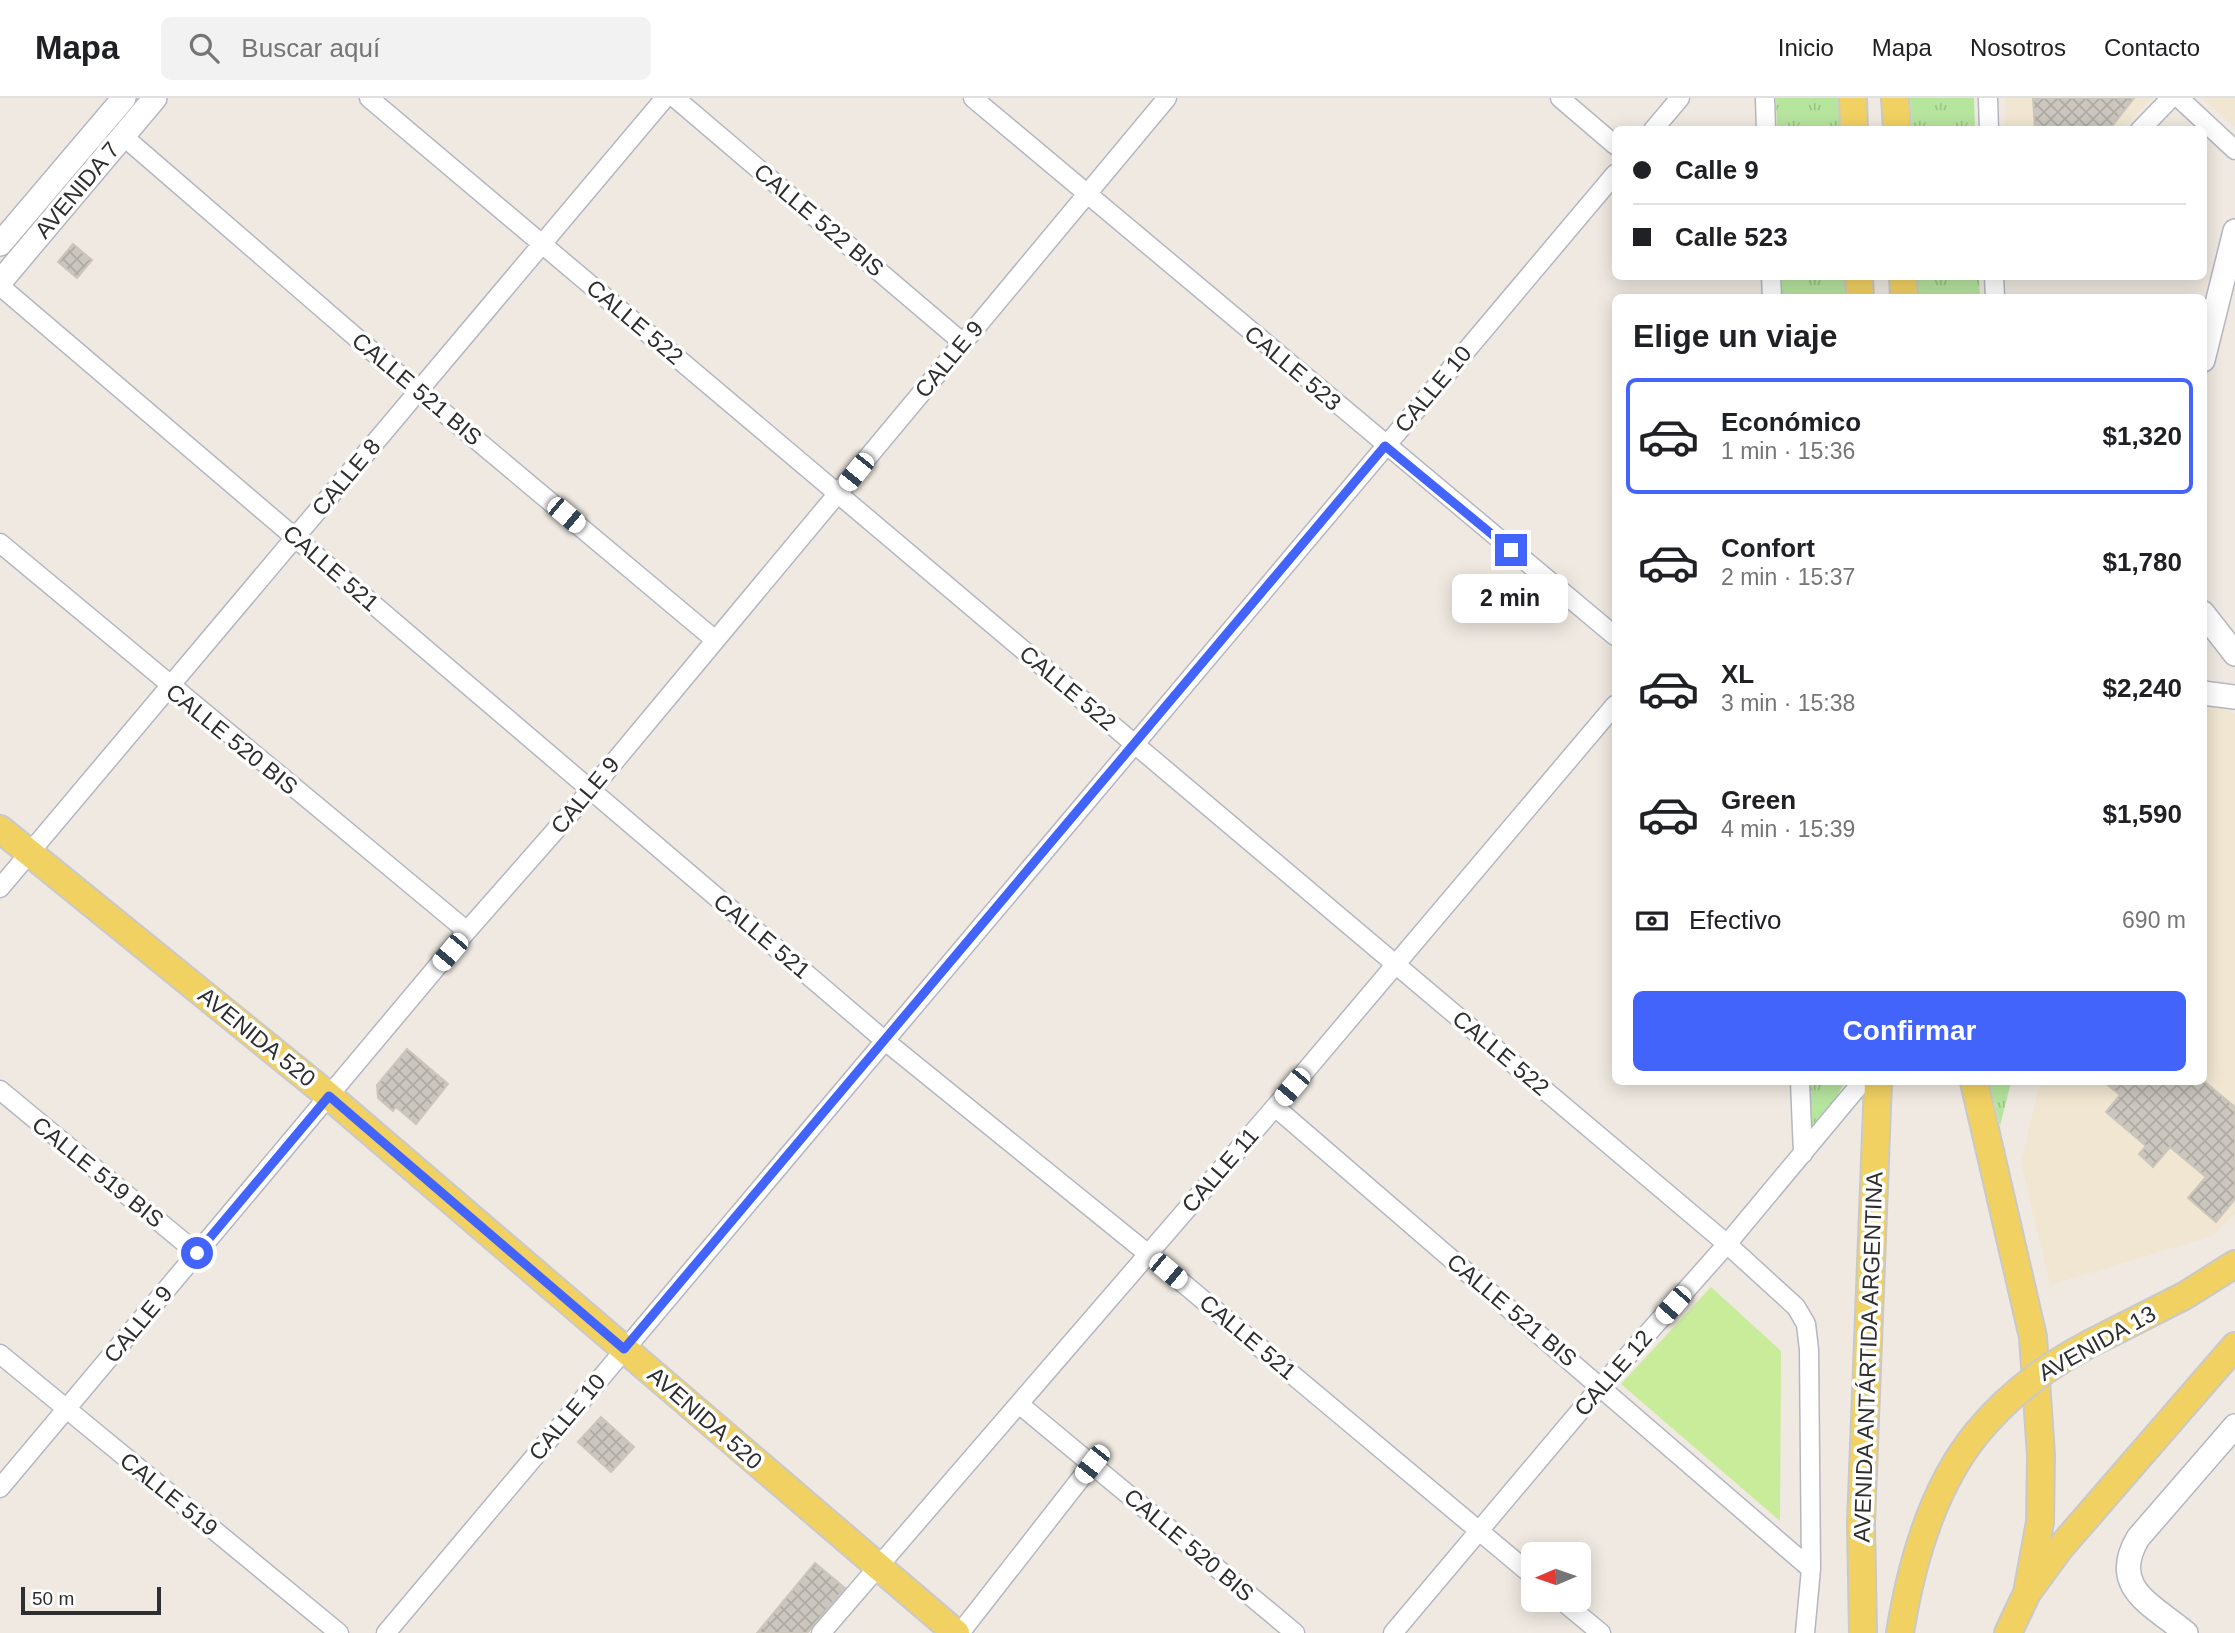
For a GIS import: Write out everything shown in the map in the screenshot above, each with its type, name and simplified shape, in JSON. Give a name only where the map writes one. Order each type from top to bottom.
[{"type":"main road","points":[[1853,98],[1854,126]]},
{"type":"main road","points":[[1895,98],[1897,126]]},
{"type":"main road","name":"AVENIDA 520","points":[[0,829],[329,1096],[958,1633]]},
{"type":"main road","name":"AVENIDA ANTÁRTIDA ARGENTINA","points":[[1863,1633],[1861,1523],[1878,1085]]},
{"type":"main road","points":[[1975,1085],[2033,1337],[2041,1455],[2040,1522],[2028,1592]]},
{"type":"main road","name":"AVENIDA 13","points":[[1900,1633],[1909,1585],[1929,1519],[1947,1480],[1977,1433],[2000,1406],[2043,1370],[2184,1296],[2235,1264]]},
{"type":"main road","points":[[2008,1633],[2028,1592],[2060,1548],[2235,1346]]},
{"type":"street","name":"AVENIDA 7","points":[[0,244],[124,98]]},
{"type":"street","name":"AVENIDA 7","points":[[0,284],[155,98]]},
{"type":"street","name":"CALLE 522","points":[[369,98],[1727,1244],[1796,1307],[1806,1324],[1810,1350],[1811,1569]]},
{"type":"street","name":"CALLE 8","points":[[0,888],[664,98]]},
{"type":"street","name":"CALLE 522 BIS","points":[[675,98],[962,342]]},
{"type":"street","name":"CALLE 523","points":[[973,98],[1612,634]]},
{"type":"street","name":"CALLE 9","points":[[0,1488],[467,931],[590,791],[1167,98]]},
{"type":"street","points":[[1560,98],[1612,142]]},
{"type":"street","points":[[1656,126],[1680,98]]},
{"type":"street","points":[[1765,98],[1766,126]]},
{"type":"street","points":[[1988,98],[1989,126]]},
{"type":"street","points":[[2144,126],[2171,98]]},
{"type":"street","points":[[2179,98],[2235,150]]},
{"type":"street","name":"CALLE 521 BIS","points":[[123,136],[418,391],[714,639]]},
{"type":"street","name":"CALLE 10","points":[[386,1633],[1612,178]]},
{"type":"street","points":[[2207,344],[2235,231]]},
{"type":"street","name":"CALLE 521","points":[[0,284],[884,1040],[1147,1253],[1521,1566]]},
{"type":"street","name":"CALLE 520 BIS","points":[[0,543],[169,687],[467,931]]},
{"type":"street","points":[[2207,618],[2234,650]]},
{"type":"street","points":[[2207,693],[2235,697]]},
{"type":"street","name":"CALLE 11","points":[[821,1633],[1275,1107],[1612,709]]},
{"type":"street","points":[[1800,1085],[1803,1154]]},
{"type":"street","name":"CALLE 12","points":[[1393,1633],[1601,1386],[1727,1244],[1860,1085]]},
{"type":"street","name":"CALLE 519 BIS","points":[[0,1090],[197,1253]]},
{"type":"street","name":"CALLE 521 BIS","points":[[1275,1107],[1811,1569]]},
{"type":"street","name":"CALLE 519","points":[[0,1354],[339,1633]]},
{"type":"street","name":"CALLE 520 BIS","points":[[1019,1404],[1295,1633]]},
{"type":"street","points":[[2186,1633],[2130,1584],[2126,1570],[2130,1552],[2138,1538],[2235,1426]]},
{"type":"street","points":[[958,1633],[1092,1464]]},
{"type":"street","points":[[1805,1633],[1811,1569]]},
{"type":"street","points":[[1576,1612],[1601,1633]]},
{"type":"shaded area","points":[[2005,98],[2151,98],[2125,126],[2006,126]]},
{"type":"shaded area","points":[[2202,98],[2235,98],[2235,127]]},
{"type":"shaded area","points":[[2207,703],[2235,714],[2235,1214],[2212,1236],[2050,1285],[2021,1162],[2039,1085],[2207,1085]]},
{"type":"green space","points":[[1776,98],[1840,98],[1841,126],[1777,126]]},
{"type":"green space","points":[[1910,98],[1974,98],[1975,126],[1912,126]]},
{"type":"green space","points":[[1782,280],[1845,280],[1846,294],[1782,294]]},
{"type":"green space","points":[[1917,280],[1979,280],[1980,294],[1918,294]]},
{"type":"green space","points":[[1801,1085],[1843,1085],[1803,1154]]},
{"type":"green space","points":[[1990,1085],[2010,1085],[2000,1126]]},
{"type":"green space","points":[[1711,1287],[1781,1351],[1780,1521],[1621,1384]]},
{"type":"building","points":[[2033,98],[2134,98],[2112,126],[2035,126]]},
{"type":"building","points":[[73,244],[92,260],[77,278],[58,262]]},
{"type":"building","points":[[407,1049],[448,1084],[416,1124],[396,1107],[393,1111],[378,1098],[377,1085]]},
{"type":"building","points":[[2207,1084],[2235,1107],[2235,1199],[2216,1222],[2188,1198],[2206,1177],[2170,1147],[2153,1167],[2139,1154],[2146,1146],[2106,1112],[2120,1095],[2108,1085]]},
{"type":"building","points":[[601,1417],[634,1447],[611,1472],[578,1442]]},
{"type":"building","points":[[815,1563],[845,1588],[807,1633],[757,1633]]},
{"type":"route","points":[[197,1253],[329,1096],[624,1349],[1385,446],[1511,550]]}]
